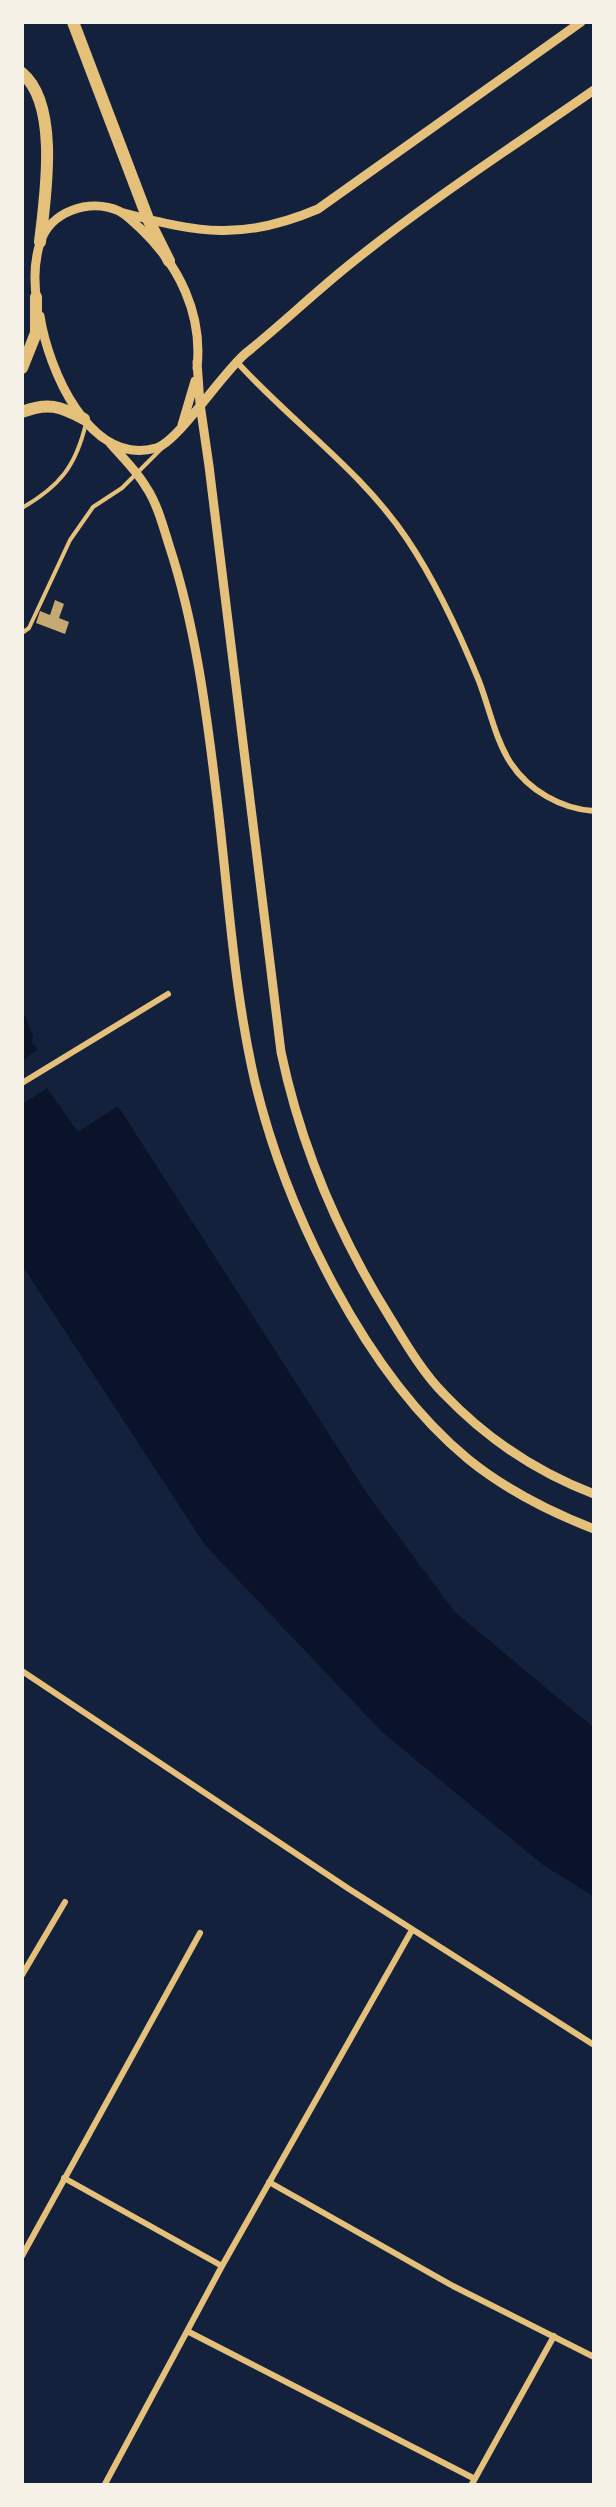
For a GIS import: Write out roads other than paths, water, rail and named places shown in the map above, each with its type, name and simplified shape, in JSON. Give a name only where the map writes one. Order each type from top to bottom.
[{"type":"highway","points":[[73,22],[148,219],[169,261]]},
{"type":"highway","points":[[22,73],[39,98],[44,120],[46,190],[40,242]]},
{"type":"highway","points":[[22,368],[36,333],[36,297]]},
{"type":"highway","points":[[22,412],[35,407],[61,406],[85,421]]},
{"type":"street","points":[[581,22],[318,209],[285,223],[250,231],[214,232],[148,219],[103,206],[83,206],[65,213],[51,225],[40,242],[35,279],[36,297],[51,357],[69,396],[85,421],[110,443],[147,488],[182,585],[204,696],[243,1012],[255,1081],[273,1147],[294,1202],[350,1313],[387,1369],[424,1416],[468,1459],[526,1498],[594,1529]]},
{"type":"street","points":[[110,443],[121,448],[145,450],[167,443],[236,362],[312,295],[387,236],[594,90]]},
{"type":"street","points":[[121,212],[147,234],[169,261],[190,301],[196,330],[200,404],[211,477],[281,1052],[290,1098],[320,1185],[344,1238],[372,1288],[404,1341],[442,1393],[484,1432],[533,1468],[594,1494]]},
{"type":"street","points":[[182,425],[192,396],[197,362]]},
{"type":"street","points":[[236,362],[268,397],[378,501],[407,539],[468,654],[510,761],[525,780],[545,795],[567,806],[594,811]]},
{"type":"street","points":[[22,1083],[168,994]]},
{"type":"street","points":[[22,1671],[412,1930],[594,2045]]},
{"type":"street","points":[[23,1972],[65,1902]]},
{"type":"street","points":[[105,2484],[222,2266],[412,1930]]},
{"type":"street","points":[[22,2256],[200,1933]]},
{"type":"street","points":[[64,2178],[222,2266]]},
{"type":"street","points":[[269,2182],[453,2286],[594,2356]]},
{"type":"street","points":[[187,2331],[473,2482],[554,2336]]},
{"type":"lane","points":[[22,508],[41,497],[68,472],[80,450],[85,421]]},
{"type":"lane","points":[[22,633],[29,628],[70,540],[93,507],[122,488],[167,443]]},
{"type":"water","points":[[23,1012],[33,1035],[32,1043],[38,1050],[23,1060]]},
{"type":"water","points":[[47,1088],[78,1132],[118,1106],[370,1498],[455,1612],[593,1727],[593,1896],[543,1865],[382,1732],[205,1545],[23,1267],[23,1104]]}]
